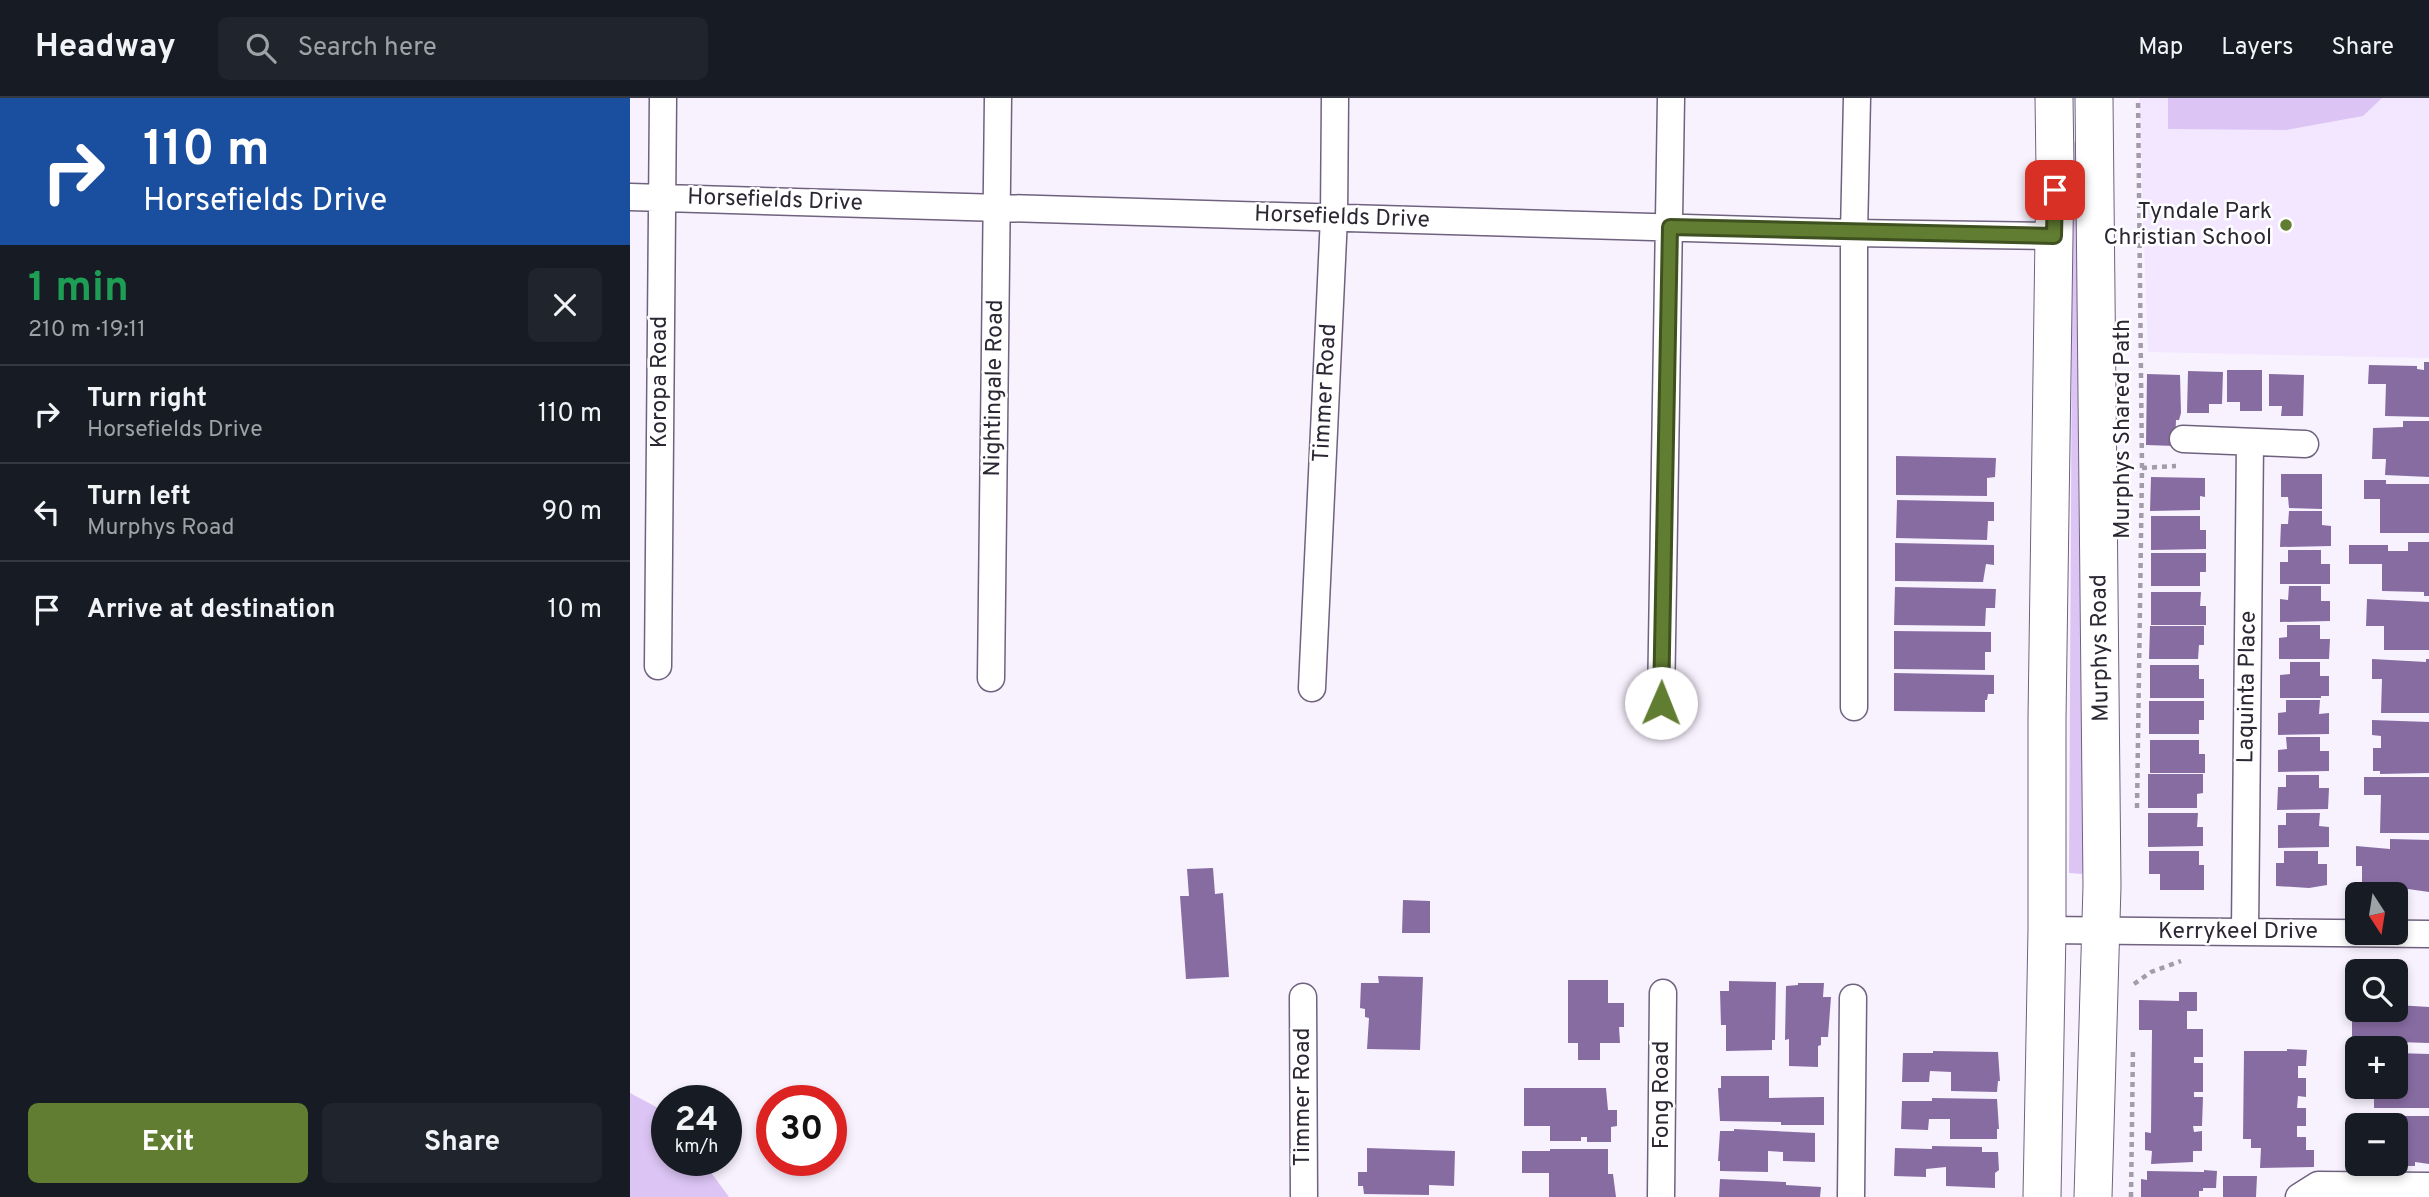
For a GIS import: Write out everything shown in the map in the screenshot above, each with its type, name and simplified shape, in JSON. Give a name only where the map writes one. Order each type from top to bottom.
[{"type":"main road","points":[[2042,1197],[2054,98]]},
{"type":"main road","name":"Murphys Road","points":[[2093,1197],[2101,931],[2102,718],[2094,98]]},
{"type":"street","name":"Koropa Road","points":[[658,666],[663,98]]},
{"type":"street","name":"Nightingale Road","points":[[991,678],[998,98]]},
{"type":"street","name":"Timmer Road","points":[[1312,688],[1334,217],[1335,98]]},
{"type":"street","points":[[1661,703],[1671,98]]},
{"type":"street","points":[[1854,707],[1854,233],[1857,98]]},
{"type":"street","name":"Horsefields Drive","points":[[630,197],[1854,233],[2054,236]]},
{"type":"street","points":[[2183,439],[2305,444]]},
{"type":"street","name":"Laquinta Place","points":[[2245,931],[2250,442]]},
{"type":"street","name":"Kerrykeel Drive","points":[[2047,930],[2429,934]]},
{"type":"street","name":"Fong Road","points":[[1661,1197],[1663,993]]},
{"type":"street","name":"Timmer Road","points":[[1303,997],[1304,1197]]},
{"type":"street","points":[[1851,1197],[1853,998]]},
{"type":"street","points":[[2299,1197],[2318,1185],[2429,1186]]},
{"type":"path","name":"Murphys Shared Path","points":[[2136,818],[2142,468],[2138,98]]},
{"type":"path","points":[[2134,984],[2151,972],[2185,959]]},
{"type":"path","points":[[2131,1197],[2133,1044]]},
{"type":"shaded area","name":"Tyndale Park Christian School","points":[[2139,98],[2429,98],[2429,358],[2148,352]]},
{"type":"shaded area","points":[[2168,98],[2382,98],[2363,116],[2286,130],[2168,129]]},
{"type":"shaded area","points":[[2073,142],[2087,142],[2082,874],[2069,873]]},
{"type":"shaded area","points":[[630,1093],[651,1104],[651,1176],[714,1176],[729,1197],[630,1197]]},
{"type":"building","points":[[2424,362],[2429,362],[2429,417],[2385,416],[2386,384],[2368,384],[2369,365],[2417,366],[2417,369],[2424,370]]},
{"type":"building","points":[[2227,370],[2262,370],[2262,411],[2240,411],[2240,402],[2227,402]]},
{"type":"building","points":[[2188,371],[2223,372],[2222,404],[2209,404],[2209,413],[2187,413]]},
{"type":"building","points":[[2147,374],[2180,375],[2181,413],[2179,420],[2176,420],[2175,446],[2146,445]]},
{"type":"building","points":[[2269,374],[2304,375],[2303,416],[2281,416],[2282,406],[2269,406]]},
{"type":"building","points":[[2403,421],[2429,421],[2429,477],[2385,475],[2386,459],[2372,459],[2373,428],[2403,427]]},
{"type":"building","points":[[1896,456],[1996,458],[1995,477],[1987,478],[1987,496],[1896,495]]},
{"type":"building","points":[[2281,474],[2322,474],[2322,509],[2289,508],[2288,497],[2281,497]]},
{"type":"building","points":[[2151,477],[2205,478],[2205,497],[2200,496],[2200,510],[2150,511]]},
{"type":"building","points":[[2364,480],[2386,480],[2386,484],[2429,484],[2429,533],[2380,533],[2380,499],[2364,499]]},
{"type":"building","points":[[1897,500],[1994,502],[1994,521],[1988,521],[1987,540],[1896,538]]},
{"type":"building","points":[[2289,511],[2322,511],[2322,525],[2331,526],[2331,546],[2280,547],[2281,524],[2288,524]]},
{"type":"building","points":[[2151,516],[2200,516],[2200,530],[2206,530],[2206,549],[2151,550]]},
{"type":"building","points":[[2408,542],[2429,542],[2429,596],[2424,596],[2424,592],[2382,591],[2382,564],[2349,564],[2349,545],[2388,545],[2388,551],[2408,551]]},
{"type":"building","points":[[1895,543],[1994,545],[1994,565],[1986,564],[1983,582],[1895,581]]},
{"type":"building","points":[[2288,550],[2321,550],[2321,564],[2330,564],[2330,584],[2280,584],[2280,562],[2288,562]]},
{"type":"building","points":[[2151,553],[2206,553],[2206,572],[2200,572],[2200,586],[2151,586]]},
{"type":"building","points":[[2289,586],[2321,586],[2321,601],[2330,601],[2330,621],[2280,622],[2280,599],[2288,600]]},
{"type":"building","points":[[1895,587],[1996,589],[1995,608],[1986,608],[1985,626],[1894,625]]},
{"type":"building","points":[[2151,592],[2201,592],[2200,606],[2206,606],[2206,625],[2151,625]]},
{"type":"building","points":[[2367,599],[2429,602],[2429,650],[2384,650],[2384,626],[2366,626]]},
{"type":"building","points":[[2287,625],[2320,625],[2320,639],[2330,639],[2329,659],[2279,659],[2279,638],[2287,637]]},
{"type":"building","points":[[2150,626],[2204,626],[2204,645],[2199,645],[2198,659],[2149,659]]},
{"type":"building","points":[[1894,631],[1991,632],[1991,652],[1985,652],[1985,670],[1894,669]]},
{"type":"building","points":[[2372,659],[2426,662],[2426,659],[2429,659],[2429,713],[2381,713],[2382,679],[2372,679]]},
{"type":"building","points":[[2290,662],[2320,662],[2320,676],[2329,676],[2329,696],[2280,698],[2280,675],[2290,674]]},
{"type":"building","points":[[2150,665],[2199,665],[2199,679],[2204,679],[2204,698],[2150,698]]},
{"type":"building","points":[[1894,673],[1994,675],[1994,694],[1988,694],[1985,700],[1985,712],[1894,711]]},
{"type":"building","points":[[2286,700],[2320,700],[2319,714],[2329,713],[2329,734],[2278,735],[2278,713],[2286,712]]},
{"type":"building","points":[[2149,701],[2204,701],[2204,720],[2199,720],[2199,734],[2149,734]]},
{"type":"building","points":[[2372,720],[2429,722],[2429,773],[2380,774],[2380,771],[2373,771],[2373,748],[2381,748],[2381,736],[2372,735]]},
{"type":"building","points":[[2286,737],[2320,737],[2320,751],[2329,751],[2329,771],[2278,772],[2278,750],[2287,749]]},
{"type":"building","points":[[2150,740],[2199,740],[2199,754],[2205,754],[2205,773],[2150,773]]},
{"type":"building","points":[[2148,774],[2203,774],[2203,793],[2197,794],[2197,808],[2148,808]]},
{"type":"building","points":[[2286,775],[2319,775],[2319,788],[2329,788],[2328,809],[2277,810],[2278,787],[2286,787]]},
{"type":"building","points":[[2364,777],[2429,777],[2429,833],[2380,833],[2381,795],[2364,795]]},
{"type":"building","points":[[2148,813],[2198,813],[2197,827],[2203,827],[2203,846],[2148,847]]},
{"type":"building","points":[[2286,813],[2320,813],[2319,826],[2329,827],[2329,847],[2278,848],[2278,825],[2286,825]]},
{"type":"building","points":[[2390,839],[2429,840],[2429,892],[2408,889],[2408,882],[2362,882],[2362,866],[2356,866],[2356,846],[2390,849]]},
{"type":"building","points":[[2149,851],[2199,851],[2199,865],[2204,865],[2204,890],[2160,890],[2160,874],[2149,874]]},
{"type":"building","points":[[2284,851],[2318,851],[2318,864],[2327,864],[2327,885],[2309,888],[2276,886],[2276,863],[2284,863]]},
{"type":"building","points":[[1213,868],[1215,894],[1223,893],[1229,977],[1186,979],[1180,896],[1189,896],[1187,869]]},
{"type":"building","points":[[1403,900],[1430,901],[1430,933],[1402,933]]},
{"type":"building","points":[[1378,976],[1423,977],[1420,1050],[1367,1049],[1369,1018],[1365,1017],[1365,1009],[1360,1008],[1361,983],[1379,983]]},
{"type":"building","points":[[1568,980],[1608,980],[1608,1003],[1624,1003],[1624,1027],[1619,1027],[1620,1043],[1600,1043],[1600,1060],[1578,1060],[1578,1043],[1568,1043]]},
{"type":"building","points":[[1729,981],[1776,982],[1775,1040],[1772,1040],[1772,1050],[1726,1051],[1726,1025],[1721,1025],[1720,991],[1729,991]]},
{"type":"building","points":[[1824,983],[1823,997],[1831,997],[1828,1037],[1821,1037],[1821,1045],[1818,1046],[1818,1067],[1789,1066],[1789,1039],[1785,1040],[1786,986]]},
{"type":"building","points":[[2179,992],[2197,992],[2197,1011],[2187,1011],[2187,1029],[2203,1029],[2203,1057],[2194,1057],[2194,1063],[2203,1063],[2203,1092],[2194,1092],[2194,1097],[2203,1097],[2202,1126],[2193,1126],[2194,1132],[2202,1131],[2202,1151],[2193,1151],[2193,1162],[2151,1164],[2152,1151],[2145,1150],[2145,1132],[2151,1133],[2152,1030],[2139,1030],[2139,1000],[2179,1001]]},
{"type":"building","points":[[2408,1006],[2429,1007],[2429,1043],[2408,1042],[2408,1036],[2352,1036],[2352,1022],[2408,1022]]},
{"type":"building","points":[[2307,1050],[2306,1066],[2298,1066],[2298,1078],[2306,1078],[2306,1097],[2298,1096],[2297,1108],[2306,1108],[2306,1126],[2297,1126],[2297,1137],[2306,1137],[2306,1150],[2314,1150],[2314,1167],[2260,1168],[2261,1148],[2251,1148],[2251,1139],[2243,1139],[2244,1051]]},
{"type":"building","points":[[1998,1052],[2000,1081],[1997,1092],[1951,1091],[1951,1072],[1930,1071],[1929,1082],[1902,1082],[1903,1053]]},
{"type":"building","points":[[2408,1053],[2429,1054],[2429,1108],[2374,1108],[2374,1099],[2408,1099]]},
{"type":"building","points":[[1721,1076],[1769,1076],[1769,1098],[1824,1097],[1824,1125],[1720,1121],[1718,1088],[1721,1088]]},
{"type":"building","points":[[1524,1088],[1606,1088],[1608,1110],[1617,1110],[1617,1126],[1611,1127],[1611,1142],[1587,1142],[1587,1137],[1581,1137],[1581,1141],[1550,1141],[1550,1126],[1524,1126]]},
{"type":"building","points":[[1932,1098],[1997,1099],[1997,1139],[1950,1139],[1950,1119],[1929,1119],[1928,1130],[1901,1129],[1902,1101],[1932,1101]]},
{"type":"building","points":[[2408,1116],[2429,1116],[2429,1164],[2415,1162],[2415,1166],[2408,1166]]},
{"type":"building","points":[[1734,1129],[1815,1133],[1815,1162],[1783,1161],[1783,1152],[1768,1151],[1768,1172],[1720,1171],[1720,1131]]},
{"type":"building","points":[[1932,1146],[1982,1147],[1982,1152],[1998,1152],[1999,1170],[1995,1173],[1995,1188],[1946,1186],[1946,1167],[1926,1169],[1926,1177],[1894,1176],[1895,1148],[1932,1149]]},
{"type":"building","points":[[1367,1148],[1455,1151],[1454,1186],[1429,1185],[1429,1195],[1364,1194],[1363,1186],[1358,1186],[1358,1172],[1367,1172]]},
{"type":"building","points":[[1608,1149],[1608,1174],[1613,1174],[1616,1197],[1549,1197],[1549,1173],[1522,1173],[1522,1151]]},
{"type":"building","points":[[2147,1171],[2217,1171],[2216,1188],[2203,1188],[2203,1191],[2199,1191],[2199,1197],[2141,1197],[2141,1179],[2147,1180]]},
{"type":"building","points":[[2223,1176],[2257,1176],[2256,1197],[2223,1197]]},
{"type":"building","points":[[1720,1179],[1786,1182],[1786,1185],[1821,1187],[1820,1197],[1719,1197]]},
{"type":"place","name":"Tyndale Park Christian School","points":[[2286,225]]},
{"type":"route","points":[[1661,703],[1670,227],[2054,236],[2055,190]]}]
